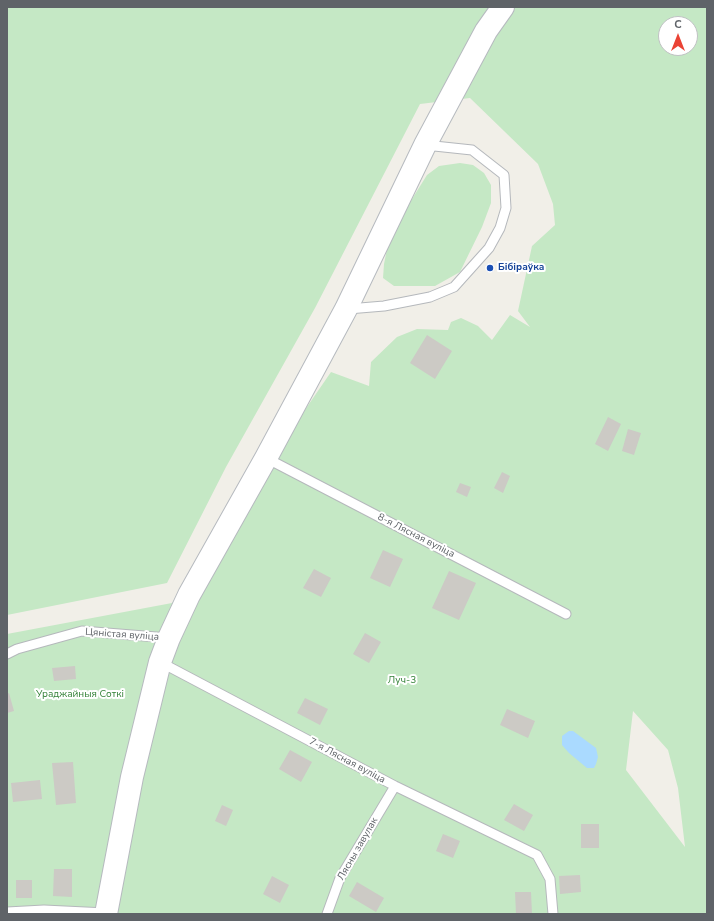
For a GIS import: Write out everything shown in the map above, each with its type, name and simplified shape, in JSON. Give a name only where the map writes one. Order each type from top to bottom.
[{"type":"street","points":[[106,914],[132,777],[160,662],[169,638],[189,595],[266,458],[346,309],[425,145],[486,30],[503,7]]},
{"type":"lane","points":[[346,309],[384,306],[430,297],[454,287],[489,248],[500,228],[506,208],[504,175],[472,150],[425,145]]},
{"type":"lane","name":"8-я Лясная вуліца","points":[[266,458],[566,614]]},
{"type":"lane","name":"Цяністая вуліца","points":[[7,654],[17,649],[82,631],[169,638]]},
{"type":"lane","name":"7-я Лясная вуліца","points":[[160,662],[395,786],[537,856],[550,879],[553,914]]},
{"type":"lane","name":"Лясны завулак","points":[[327,914],[340,878],[395,786]]},
{"type":"lane","points":[[7,912],[44,910],[106,914]]},
{"type":"green space","points":[[7,7],[707,7],[707,914],[7,914],[7,634],[172,603],[331,372],[369,386],[371,362],[397,337],[417,329],[448,330],[451,322],[461,318],[478,326],[492,340],[510,315],[530,327],[518,311],[532,246],[555,225],[553,204],[538,164],[470,98],[420,104],[315,308],[226,467],[167,583],[7,615]],"holes":[[[633,711],[668,750],[678,788],[685,847],[626,770]]]},
{"type":"green space","points":[[460,163],[473,165],[484,173],[491,185],[491,203],[482,227],[460,272],[435,286],[394,286],[383,278],[384,264],[388,244],[402,215],[427,175],[439,166]]},
{"type":"water","points":[[569,731],[573,731],[596,748],[598,757],[594,768],[587,768],[562,745],[562,736]]},
{"type":"building","points":[[427,335],[452,351],[435,379],[410,363]]},
{"type":"building","points":[[608,417],[621,424],[608,451],[595,444]]},
{"type":"building","points":[[628,429],[641,433],[634,455],[622,451]]},
{"type":"building","points":[[502,472],[510,476],[503,493],[494,488]]},
{"type":"building","points":[[460,483],[471,487],[467,497],[456,492]]},
{"type":"building","points":[[383,550],[403,559],[390,587],[370,578]]},
{"type":"building","points":[[314,569],[331,578],[321,597],[303,588]]},
{"type":"building","points":[[449,571],[476,583],[459,620],[432,608]]},
{"type":"building","points":[[365,633],[381,642],[369,663],[353,654]]},
{"type":"building","points":[[75,666],[76,679],[54,681],[52,668]]},
{"type":"building","points":[[9,693],[14,711],[7,713],[7,694]]},
{"type":"building","points":[[305,698],[328,709],[320,725],[297,713]]},
{"type":"building","points":[[507,709],[535,721],[528,738],[500,725]]},
{"type":"building","points":[[290,750],[312,762],[301,782],[279,769]]},
{"type":"building","points":[[73,762],[76,803],[56,805],[52,763]]},
{"type":"building","points":[[40,780],[42,799],[13,802],[11,783]]},
{"type":"building","points":[[514,804],[533,815],[524,831],[504,820]]},
{"type":"building","points":[[222,805],[233,810],[226,826],[215,821]]},
{"type":"building","points":[[581,824],[599,824],[599,848],[581,848]]},
{"type":"building","points":[[443,834],[460,841],[453,858],[436,851]]},
{"type":"building","points":[[54,869],[72,869],[72,897],[53,896]]},
{"type":"building","points":[[580,875],[581,892],[560,894],[559,876]]},
{"type":"building","points":[[272,876],[289,885],[280,903],[263,894]]},
{"type":"building","points":[[16,880],[32,880],[32,898],[16,898]]},
{"type":"building","points":[[357,882],[384,898],[376,912],[349,896]]},
{"type":"building","points":[[515,892],[531,892],[532,914],[516,914]]},
{"type":"place","name":"Бібіраўка","points":[[490,268]]},
{"type":"park label","name":"Луч-3","points":[[402,681]]},
{"type":"park label","name":"Ураджайныя Соткі","points":[[80,695]]}]
